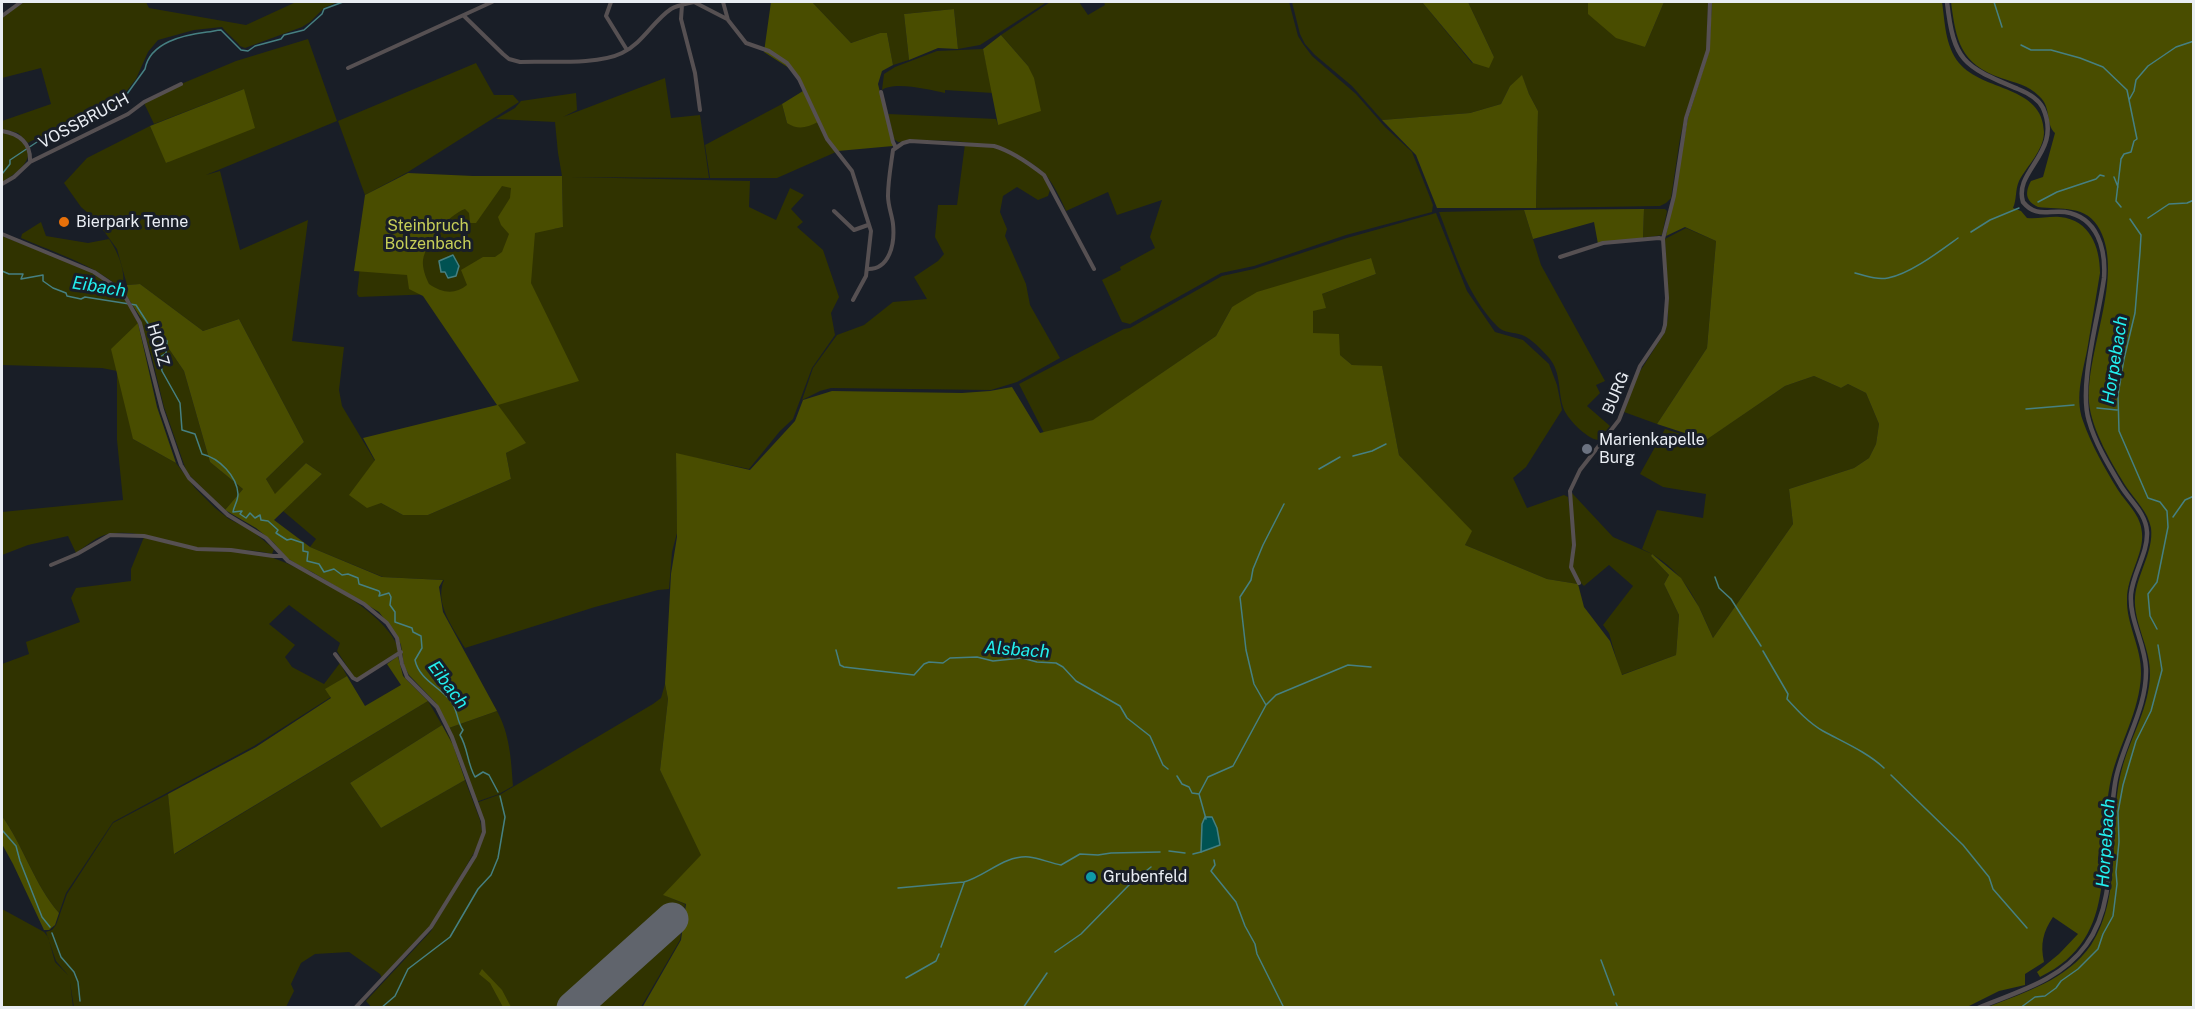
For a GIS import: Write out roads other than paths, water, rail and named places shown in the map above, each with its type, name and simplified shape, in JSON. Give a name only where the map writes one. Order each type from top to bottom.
[{"type":"street","points":[[2,16],[21,2]]},
{"type":"street","points":[[348,68],[492,2]]},
{"type":"street","points":[[611,2],[606,16],[627,50]]},
{"type":"street","points":[[673,2],[675,7]]},
{"type":"street","points":[[464,15],[509,59],[520,62],[590,60],[620,54],[675,7],[694,2],[728,20],[746,43],[779,56],[799,79],[827,139],[852,171],[871,231],[867,269],[854,300]]},
{"type":"street","points":[[723,2],[728,20]]},
{"type":"street","name":"BURG","points":[[1579,583],[1571,567],[1574,546],[1570,491],[1580,470],[1619,420],[1640,366],[1663,332],[1667,317],[1663,239],[1686,118],[1708,51],[1710,2]]},
{"type":"street","points":[[1947,2],[1954,44],[1968,64],[1989,78],[2032,96],[2044,111],[2047,138],[2044,149],[2022,186],[2023,202],[2035,212],[2065,212],[2075,215],[2092,227],[2101,242],[2104,278],[2086,384],[2086,412],[2095,437],[2121,486],[2143,518],[2147,532],[2145,548],[2132,587],[2131,600],[2144,654],[2145,687],[2117,777],[2106,887],[2100,918],[2085,947],[2059,972],[2033,986],[1978,1008]]},
{"type":"street","points":[[682,4],[681,19],[695,73],[700,110]]},
{"type":"street","name":"VOSSBRUCH","points":[[2,184],[14,177],[30,162],[128,114],[144,102],[181,84]]},
{"type":"street","points":[[881,92],[896,148]]},
{"type":"street","name":"VOSSBRUCH","points":[[2,131],[20,137],[28,145],[30,162]]},
{"type":"street","points":[[867,269],[875,270],[884,264],[892,250],[894,226],[888,198],[893,150],[910,141],[994,146],[1002,148],[1038,170],[1044,175],[1094,269]]},
{"type":"street","points":[[834,211],[854,230],[868,225]]},
{"type":"street","name":"HOLZ","points":[[2,234],[94,272],[122,291],[133,308],[150,359],[162,410],[181,465],[189,477],[228,515],[266,538],[282,556],[294,565],[374,611],[397,638],[407,677],[437,707],[452,737],[478,805],[484,832],[474,856],[431,927],[355,1008]]},
{"type":"street","points":[[1560,257],[1603,243],[1663,239]]},
{"type":"street","points":[[51,565],[77,554],[110,535],[144,536],[197,549],[282,556]]},
{"type":"street","points":[[336,654],[353,678],[357,680],[401,652]]},
{"type":"waterway","points":[[2,174],[10,164],[10,160],[37,142],[64,128],[114,112],[145,69],[148,60],[161,46],[188,35],[221,30],[241,50],[248,51],[255,46],[281,39],[284,35],[304,30],[322,14],[324,9],[343,2]]},
{"type":"waterway","name":"Horpebach","points":[[1994,2],[2002,27]]},
{"type":"waterway","points":[[2129,100],[2136,80],[2148,66],[2176,47],[2194,41]]},
{"type":"waterway","name":"Horpebach","points":[[2021,45],[2031,50],[2051,50],[2103,67],[2127,90],[2137,139],[2134,141],[2131,152],[2124,154],[2121,159],[2116,201],[2121,207]]},
{"type":"waterway","points":[[2038,202],[2057,192],[2096,179],[2100,175],[2104,176]]},
{"type":"waterway","name":"Horpebach","points":[[2114,177],[2118,187]]},
{"type":"waterway","points":[[2148,218],[2169,204],[2187,203],[2194,200]]},
{"type":"waterway","points":[[1971,232],[1990,220],[2019,208]]},
{"type":"waterway","name":"Horpebach","points":[[2130,219],[2141,235],[2135,313],[2118,395],[2119,431],[2148,498],[2160,502],[2167,511],[2168,527],[2157,582],[2148,594],[2150,616],[2157,629]]},
{"type":"waterway","points":[[1855,273],[1880,278],[1897,276],[1925,261],[1958,238]]},
{"type":"waterway","name":"Eibach","points":[[2,271],[9,274],[23,274],[21,279],[43,275],[43,281],[66,293],[67,296],[136,305],[154,333],[167,341],[166,353],[160,357],[162,371],[180,403],[182,430],[195,434],[202,454],[215,459],[231,474],[238,494],[233,512],[242,511],[240,514],[246,518],[250,513],[255,518],[260,515],[261,520],[268,521],[278,530],[276,533],[287,540],[303,543],[303,551],[308,552],[307,561],[319,564],[324,572],[334,569],[342,575],[348,574],[358,578],[359,584],[379,591],[379,596],[389,593],[390,605],[395,612],[395,622],[412,628],[413,632],[421,636],[422,648],[415,660],[417,667],[450,700],[454,707],[463,730],[460,735],[475,777],[483,772],[489,775],[498,792]]},
{"type":"waterway","points":[[2026,409],[2074,405]]},
{"type":"waterway","points":[[2097,408],[2117,410]]},
{"type":"waterway","points":[[1353,456],[1386,444]]},
{"type":"waterway","points":[[1319,469],[1340,457]]},
{"type":"waterway","points":[[2173,517],[2185,500],[2194,496]]},
{"type":"waterway","points":[[1199,794],[1208,777],[1233,766],[1266,705],[1254,684],[1246,650],[1240,597],[1251,580],[1263,545],[1284,504]]},
{"type":"waterway","points":[[1715,577],[1719,588],[1731,599],[1761,646]]},
{"type":"waterway","name":"Horpebach","points":[[2020,1008],[2035,997],[2045,996],[2078,969],[2098,949],[2113,916],[2117,884],[2118,812],[2136,741],[2151,711],[2162,670],[2158,645]]},
{"type":"waterway","name":"Alsbach","points":[[836,650],[840,665],[844,667],[914,675],[924,664],[943,663],[950,658],[977,657],[993,661],[1022,658],[1056,663],[1076,681],[1120,706],[1127,718],[1150,736],[1163,765],[1168,769]]},
{"type":"waterway","points":[[1763,651],[1788,694],[1787,699],[1804,716],[1818,728],[1863,752],[1884,768]]},
{"type":"waterway","points":[[1266,705],[1276,695],[1348,665],[1371,667]]},
{"type":"waterway","points":[[1891,775],[1963,845],[1989,877],[1993,889],[2027,928]]},
{"type":"waterway","name":"Alsbach","points":[[1177,776],[1192,793],[1199,794],[1206,819]]},
{"type":"waterway","name":"Eibach","points":[[381,1008],[395,996],[408,969],[450,937],[478,889],[491,875],[498,858],[505,817],[500,796]]},
{"type":"waterway","points":[[2,830],[16,846],[42,917],[50,927]]},
{"type":"waterway","points":[[1169,851],[1185,853]]},
{"type":"waterway","points":[[898,888],[964,882],[1003,862],[1020,857],[1061,865],[1080,854],[1160,852]]},
{"type":"waterway","points":[[1193,854],[1201,852]]},
{"type":"waterway","name":"Alsbach","points":[[1214,860],[1215,865],[1211,871],[1236,902],[1255,944],[1257,954],[1284,1008]]},
{"type":"waterway","points":[[1055,952],[1081,934],[1132,882],[1151,867]]},
{"type":"waterway","points":[[941,947],[964,883]]},
{"type":"waterway","points":[[52,933],[61,957],[74,972],[78,982],[80,1001]]},
{"type":"waterway","points":[[906,978],[936,961],[939,954]]},
{"type":"waterway","points":[[1601,960],[1614,995]]},
{"type":"waterway","points":[[1023,1008],[1047,973]]},
{"type":"waterway","points":[[1616,1003],[1618,1008]]},
{"type":"place","name":"Bierpark Tenne","points":[[64,222]]},
{"type":"place","name":"Marienkapelle Burg","points":[[1587,449]]},
{"type":"place","name":"Grubenfeld","points":[[1091,877]]},
{"type":"park label","name":"Steinbruch Bolzenbach","points":[[428,235]]}]
